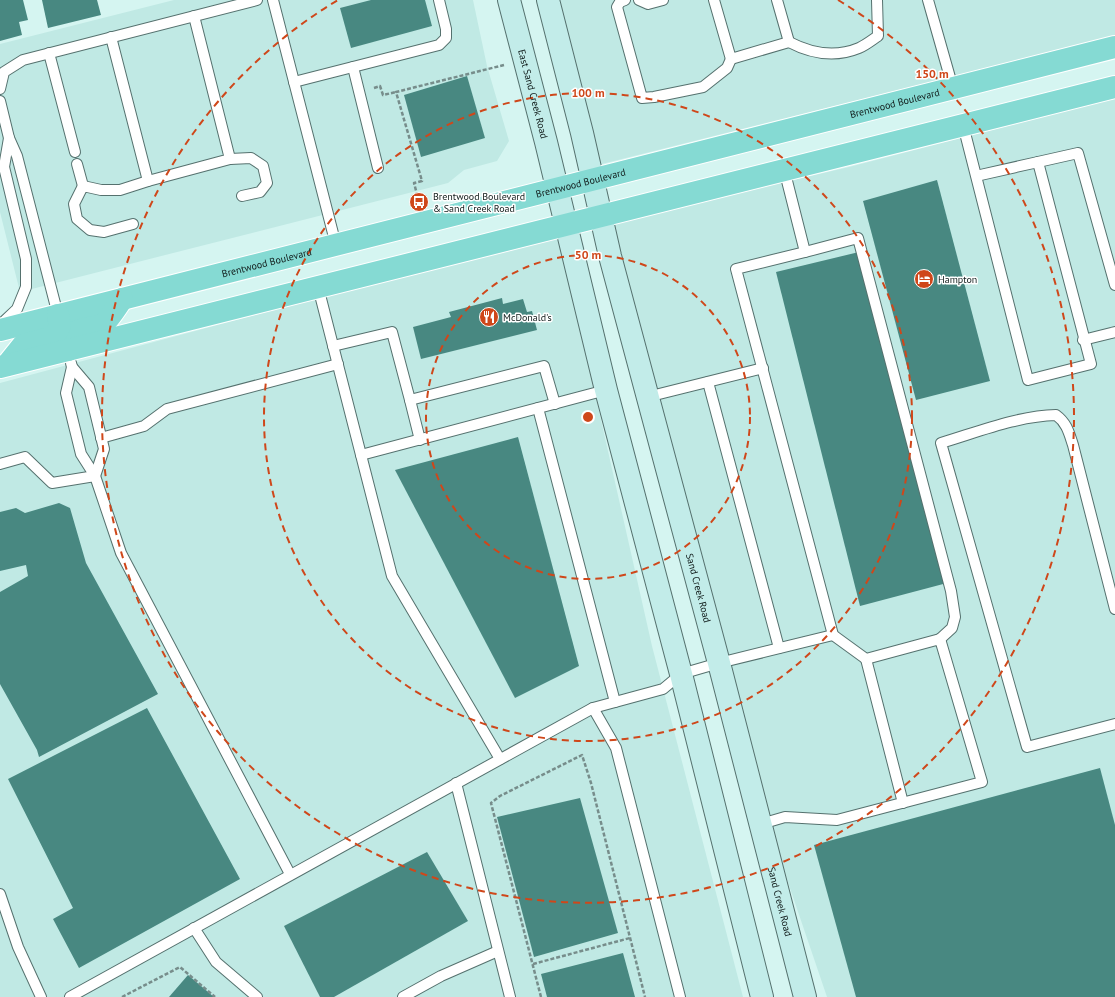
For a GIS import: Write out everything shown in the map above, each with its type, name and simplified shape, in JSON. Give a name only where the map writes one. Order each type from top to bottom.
[{"type":"main road","name":"East Sand Creek Road","points":[[509,0],[557,189]]},
{"type":"main road","points":[[548,0],[593,179]]},
{"type":"main road","name":"Brentwood Boulevard","points":[[0,330],[1115,47]]},
{"type":"main road","points":[[3,366],[70,359],[318,287],[1115,87]]},
{"type":"main road","name":"Sand Creek Road","points":[[593,179],[647,397],[719,663],[806,997]]},
{"type":"main road","points":[[557,189],[606,390],[681,674],[762,997]]},
{"type":"main road","points":[[70,359],[67,342],[72,334],[81,329],[104,323],[122,299]]},
{"type":"main road","points":[[3,366],[23,345],[50,338],[56,333],[60,326],[58,315]]},
{"type":"lane","points":[[0,89],[4,72],[23,60],[257,0]]},
{"type":"lane","points":[[273,0],[336,245]]},
{"type":"lane","points":[[294,82],[439,45],[446,38],[446,29],[439,0]]},
{"type":"lane","points":[[625,0],[620,2],[617,7],[642,98],[703,87],[727,68],[731,59],[714,0]]},
{"type":"lane","points":[[638,0],[648,4],[663,0]]},
{"type":"lane","points":[[777,0],[789,42]]},
{"type":"lane","points":[[731,59],[789,42],[804,50],[834,54],[860,48],[878,36],[877,0]]},
{"type":"lane","points":[[928,0],[953,88]]},
{"type":"lane","points":[[194,16],[230,159]]},
{"type":"lane","points":[[111,37],[148,181]]},
{"type":"lane","points":[[49,53],[74,152]]},
{"type":"lane","points":[[353,67],[378,168]]},
{"type":"lane","points":[[0,101],[9,138],[17,156],[58,315]]},
{"type":"lane","points":[[963,125],[1028,380],[1091,364],[1083,340],[1038,162]]},
{"type":"lane","points":[[0,325],[17,310],[26,288],[26,259],[4,167],[9,138]]},
{"type":"lane","points":[[976,176],[1078,153],[1115,285]]},
{"type":"lane","points":[[83,186],[101,190],[120,190],[230,159],[251,158],[263,166],[267,183],[260,192],[242,196]]},
{"type":"lane","points":[[78,164],[83,186],[74,204],[77,219],[90,230],[104,232],[134,224]]},
{"type":"lane","points":[[784,169],[805,252]]},
{"type":"lane","points":[[866,659],[940,639],[952,628],[954,617],[951,591],[858,238],[736,269],[833,636],[866,659],[903,803]]},
{"type":"lane","points":[[318,287],[392,576],[500,759]]},
{"type":"lane","points":[[333,346],[392,332],[420,440]]},
{"type":"lane","points":[[1083,340],[1115,332]]},
{"type":"lane","points":[[70,359],[89,387],[104,450],[95,476]]},
{"type":"lane","points":[[70,359],[66,393],[81,454],[95,476],[121,553],[290,874]]},
{"type":"lane","points":[[101,438],[144,426],[168,408],[338,364]]},
{"type":"lane","points":[[410,400],[544,366],[555,404]]},
{"type":"lane","points":[[647,397],[763,368]]},
{"type":"lane","points":[[708,382],[779,648]]},
{"type":"lane","points":[[361,455],[606,390]]},
{"type":"lane","points":[[538,408],[615,702]]},
{"type":"lane","points":[[1115,609],[1110,571],[1069,431],[1064,421],[1056,415],[1042,415],[1015,421],[941,443],[1027,747],[1115,724]]},
{"type":"lane","points":[[0,464],[25,457],[52,483],[95,476]]},
{"type":"lane","points":[[70,997],[290,874],[593,708],[663,689],[681,674],[779,648],[833,636]]},
{"type":"lane","points":[[761,824],[784,817],[837,820],[982,782],[940,639]]},
{"type":"lane","points":[[593,708],[616,748],[680,997]]},
{"type":"lane","points":[[456,783],[510,997]]},
{"type":"lane","points":[[0,894],[18,947],[41,997]]},
{"type":"lane","points":[[194,928],[216,962],[257,997]]},
{"type":"lane","points":[[403,997],[441,976],[498,951]]},
{"type":"path","points":[[359,92],[380,86],[383,95],[524,59]]},
{"type":"path","points":[[396,92],[422,181],[414,183],[425,222]]},
{"type":"path","points":[[541,997],[490,803],[500,796],[582,755],[591,783],[646,997]]},
{"type":"path","points":[[533,964],[630,938]]},
{"type":"path","points":[[122,997],[180,967],[215,997]]},
{"type":"shaded area","points":[[174,0],[473,0],[487,66],[509,141],[497,161],[464,170],[448,183],[20,292],[0,212],[0,44]]},
{"type":"shaded area","points":[[557,0],[1115,0],[1115,36],[598,165]]},
{"type":"shaded area","points":[[1115,98],[1115,997],[827,997],[776,847],[612,222],[849,167]]},
{"type":"shaded area","points":[[559,234],[652,646],[743,997],[0,997],[0,383]]},
{"type":"building","points":[[0,0],[23,0],[28,20],[19,22],[22,35],[0,41]]},
{"type":"building","points":[[42,0],[97,0],[101,15],[48,28]]},
{"type":"building","points":[[371,0],[425,0],[432,26],[351,48],[340,8]]},
{"type":"building","points":[[467,76],[485,138],[421,157],[404,95]]},
{"type":"building","name":"Hampton","points":[[937,180],[990,381],[916,400],[863,201]]},
{"type":"building","points":[[859,252],[947,583],[860,606],[776,272]]},
{"type":"building","points":[[502,298],[503,304],[523,299],[527,312],[532,311],[537,330],[421,359],[413,327],[451,317],[449,312]]},
{"type":"building","points":[[518,437],[579,666],[515,698],[395,470]]},
{"type":"building","points":[[59,503],[70,508],[86,563],[158,694],[39,757],[37,750],[0,684],[0,592],[28,576],[26,565],[0,571],[0,512],[16,508],[25,513]]},
{"type":"building","points":[[147,708],[240,879],[79,968],[53,919],[73,908],[8,779]]},
{"type":"building","points":[[1100,768],[1115,825],[1115,997],[856,997],[814,845]]},
{"type":"building","points":[[580,798],[618,933],[534,957],[497,817]]},
{"type":"building","points":[[427,852],[468,921],[334,997],[320,997],[284,926]]},
{"type":"building","points":[[623,953],[635,997],[547,997],[541,974]]},
{"type":"building","points":[[188,975],[214,997],[169,997]]},
{"type":"place","name":"Brentwood Boulevard & Sand Creek Road","points":[[419,202]]},
{"type":"place","name":"Hampton","points":[[924,279]]},
{"type":"place","name":"McDonald's","points":[[489,317]]}]
